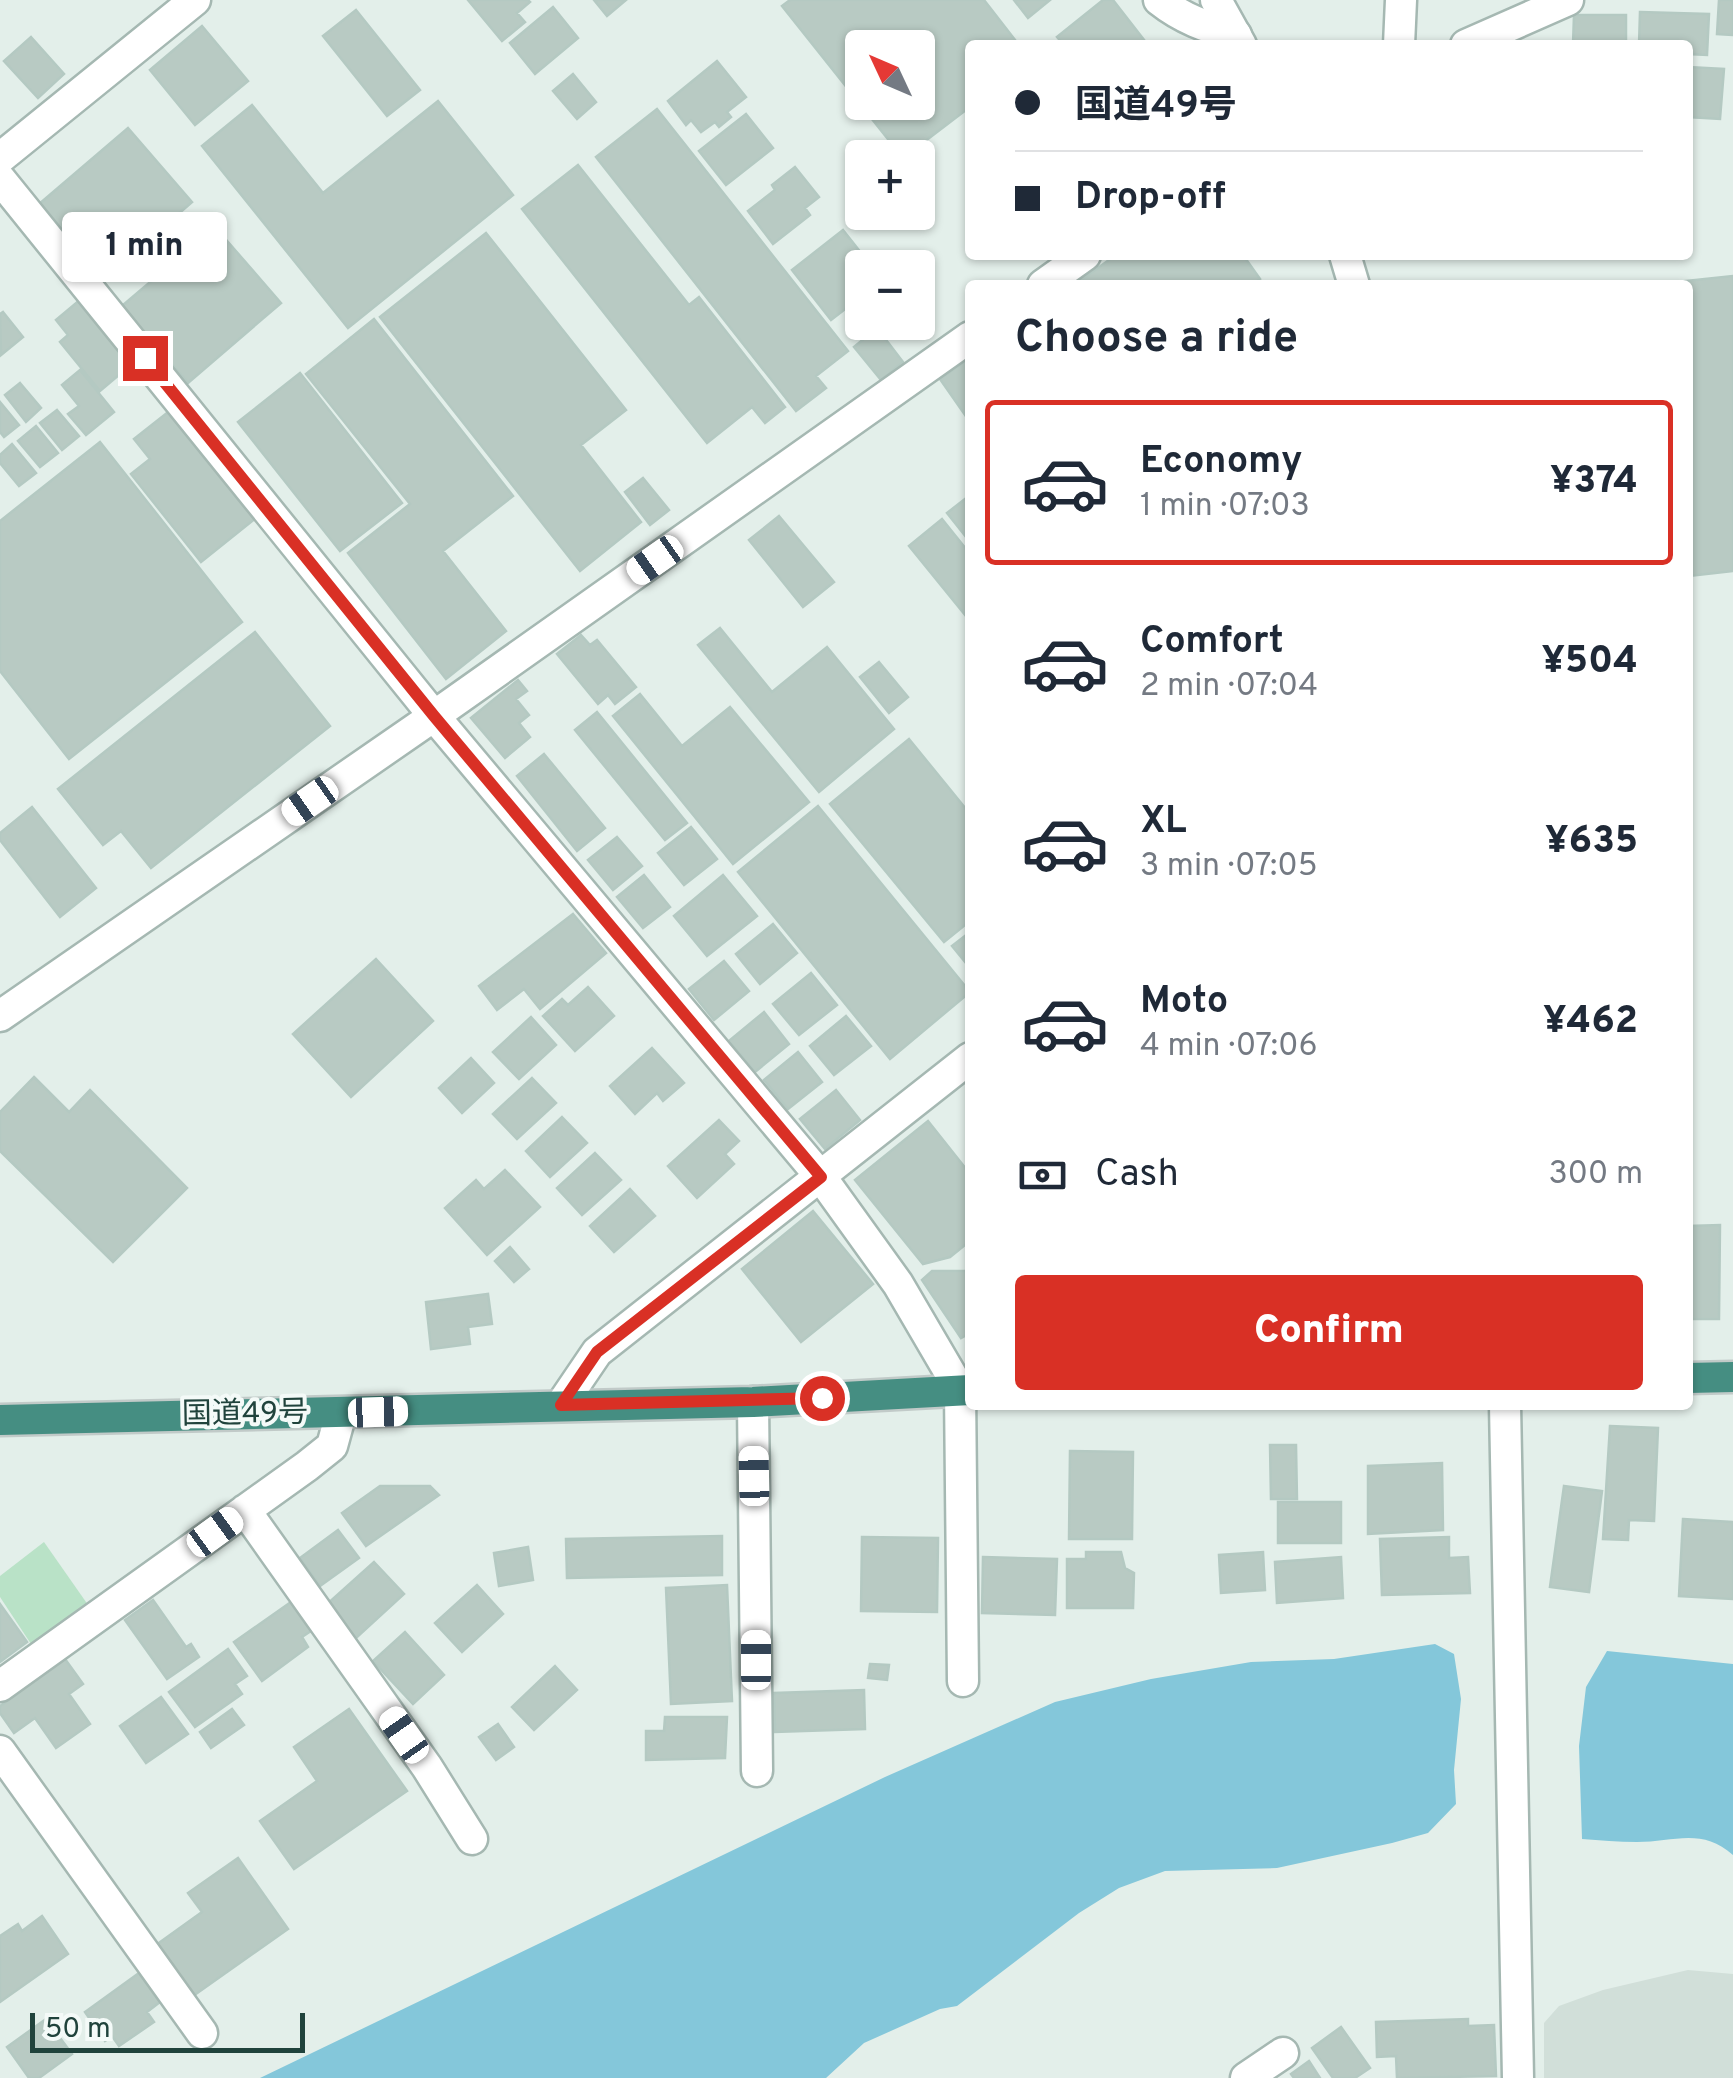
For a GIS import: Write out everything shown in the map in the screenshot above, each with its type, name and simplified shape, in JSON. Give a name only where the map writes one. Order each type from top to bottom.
[{"type":"highway","points":[[1693,1378],[1733,1377]]},
{"type":"highway","name":"国道49号","points":[[0,1420],[754,1402],[965,1390]]},
{"type":"street","points":[[0,158],[195,0]]},
{"type":"street","points":[[1159,0],[1177,14],[1238,40]]},
{"type":"street","points":[[1216,0],[1238,40]]},
{"type":"street","points":[[1399,40],[1402,0]]},
{"type":"street","points":[[1477,40],[1568,0]]},
{"type":"street","points":[[0,179],[434,716],[821,1177],[898,1284],[965,1390],[963,1681]]},
{"type":"street","points":[[1050,280],[1078,260]]},
{"type":"street","points":[[0,1016],[434,716],[965,340]]},
{"type":"street","points":[[561,1405],[597,1352],[965,1062]]},
{"type":"street","points":[[754,1402],[757,1771]]},
{"type":"street","points":[[1505,1410],[1518,2078]]},
{"type":"street","points":[[0,1686],[332,1446],[341,1413]]},
{"type":"street","points":[[245,1510],[426,1767],[472,1839]]},
{"type":"street","points":[[0,1750],[202,2033]]},
{"type":"street","points":[[1246,2078],[1283,2052]]},
{"type":"shaded area","points":[[1688,1970],[1733,1974],[1733,2078],[1544,2078],[1544,2023],[1559,2006],[1603,1990]]},
{"type":"green space","points":[[44,1542],[93,1612],[37,1653],[0,1597],[0,1576]]},
{"type":"water","points":[[1435,1644],[1454,1654],[1461,1699],[1454,1770],[1456,1804],[1428,1833],[1277,1868],[1165,1871],[1119,1888],[1079,1913],[957,2006],[940,2009],[864,2043],[826,2078],[260,2078],[885,1777],[1055,1702],[1151,1679],[1251,1662],[1334,1659]]},
{"type":"water","points":[[1607,1651],[1733,1664],[1733,1855],[1721,1846],[1698,1839],[1582,1839],[1579,1746],[1586,1687]]},
{"type":"building","points":[[468,0],[530,2],[517,13],[525,22],[502,41]]},
{"type":"building","points":[[594,0],[626,0],[607,16]]},
{"type":"building","points":[[790,0],[984,0],[1015,40],[965,40],[965,111],[927,140],[889,140],[873,120],[935,120],[935,30],[845,30],[845,85],[782,6]]},
{"type":"building","points":[[1014,0],[1050,0],[1028,18]]},
{"type":"building","points":[[1103,0],[1113,0],[1144,40],[1060,40],[1057,37]]},
{"type":"building","points":[[1719,0],[1733,0],[1733,35],[1717,34]]},
{"type":"building","points":[[553,7],[578,38],[535,74],[510,43]]},
{"type":"building","points":[[356,10],[420,90],[387,116],[323,36]]},
{"type":"building","points":[[1640,12],[1709,14],[1707,55],[1693,54],[1693,40],[1639,40]]},
{"type":"building","points":[[1574,15],[1626,15],[1626,40],[1573,40]]},
{"type":"building","points":[[202,26],[248,81],[195,125],[150,70]]},
{"type":"building","points":[[31,37],[64,74],[38,98],[4,61]]},
{"type":"building","points":[[717,61],[746,97],[727,112],[731,117],[719,127],[715,122],[701,132],[691,120],[686,125],[668,101]]},
{"type":"building","points":[[1693,67],[1724,69],[1720,119],[1693,117]]},
{"type":"building","points":[[573,74],[596,102],[577,119],[553,91]]},
{"type":"building","points":[[438,101],[513,195],[348,328],[202,146],[252,105],[323,193]]},
{"type":"building","points":[[657,109],[848,351],[816,376],[826,388],[796,411],[596,157]]},
{"type":"building","points":[[746,114],[773,148],[726,185],[699,151]]},
{"type":"building","points":[[128,128],[192,202],[102,280],[38,205]]},
{"type":"building","points":[[578,165],[689,305],[699,297],[785,407],[765,423],[752,407],[707,443],[522,209]]},
{"type":"building","points":[[795,167],[819,197],[805,208],[810,215],[773,244],[748,211],[775,190],[772,185]]},
{"type":"building","points":[[215,227],[281,303],[188,383],[122,306]]},
{"type":"building","points":[[843,230],[859,250],[845,250],[845,309],[831,320],[792,270]]},
{"type":"building","points":[[486,233],[626,410],[581,445],[641,522],[580,571],[380,317]]},
{"type":"building","points":[[1109,260],[1247,260],[1260,279],[1258,280],[1081,280]]},
{"type":"building","points":[[1733,276],[1733,571],[1693,575],[1693,280]]},
{"type":"building","points":[[81,299],[133,363],[100,391],[60,342],[68,335],[56,320]]},
{"type":"building","points":[[3,312],[23,337],[1,355],[0,314]]},
{"type":"building","points":[[374,319],[513,496],[443,551],[506,631],[446,679],[348,553],[410,504],[306,374]]},
{"type":"building","points":[[862,340],[886,340],[903,362],[881,380],[854,347]]},
{"type":"building","points":[[965,362],[965,415],[940,379]]},
{"type":"building","points":[[80,370],[114,412],[86,435],[68,414],[79,406],[62,385]]},
{"type":"building","points":[[300,373],[402,503],[340,551],[238,422]]},
{"type":"building","points":[[20,383],[41,408],[26,422],[5,395]]},
{"type":"building","points":[[0,402],[19,425],[4,437],[0,432]]},
{"type":"building","points":[[172,409],[257,517],[201,562],[131,474],[150,459],[134,439]]},
{"type":"building","points":[[57,410],[79,436],[62,450],[40,423]]},
{"type":"building","points":[[36,426],[58,453],[40,467],[18,441]]},
{"type":"building","points":[[100,442],[242,622],[69,759],[0,671],[0,521]]},
{"type":"building","points":[[12,444],[36,473],[19,486],[0,463],[0,455]]},
{"type":"building","points":[[643,478],[669,510],[650,525],[625,492]]},
{"type":"building","points":[[965,499],[965,536],[947,513]]},
{"type":"building","points":[[779,516],[834,582],[803,607],[749,540]]},
{"type":"building","points":[[942,519],[965,548],[965,615],[909,546]]},
{"type":"building","points":[[720,628],[772,692],[827,647],[894,729],[819,792],[698,645]]},
{"type":"building","points":[[255,632],[330,726],[151,868],[121,831],[103,845],[58,789]]},
{"type":"building","points":[[581,635],[590,645],[597,640],[636,687],[615,704],[608,695],[598,704],[557,654]]},
{"type":"building","points":[[879,662],[908,697],[889,713],[860,677]]},
{"type":"building","points":[[518,680],[527,691],[516,699],[529,715],[519,723],[530,737],[505,758],[471,718]]},
{"type":"building","points":[[640,694],[682,746],[730,707],[809,802],[733,864],[613,716]]},
{"type":"building","points":[[597,712],[687,823],[665,840],[575,730]]},
{"type":"building","points":[[909,739],[965,808],[965,925],[944,942],[830,804]]},
{"type":"building","points":[[544,754],[605,828],[577,851],[517,776]]},
{"type":"building","points":[[818,806],[965,986],[965,996],[890,1059],[738,872]]},
{"type":"building","points":[[32,807],[96,888],[60,917],[0,840],[0,833]]},
{"type":"building","points":[[691,827],[717,859],[684,885],[658,853]]},
{"type":"building","points":[[617,837],[642,866],[613,890],[588,860]]},
{"type":"building","points":[[644,875],[670,907],[643,928],[617,897]]},
{"type":"building","points":[[723,875],[757,916],[707,956],[674,916]]},
{"type":"building","points":[[573,914],[606,953],[540,1009],[524,989],[497,1010],[479,986]]},
{"type":"building","points":[[773,924],[797,953],[760,984],[736,954]]},
{"type":"building","points":[[965,936],[965,962],[952,946]]},
{"type":"building","points":[[376,959],[433,1021],[351,1097],[293,1034]]},
{"type":"building","points":[[724,961],[749,991],[714,1020],[689,989]]},
{"type":"building","points":[[811,973],[837,1005],[799,1035],[773,1004]]},
{"type":"building","points":[[588,987],[614,1016],[575,1051],[543,1016],[562,999],[568,1005]]},
{"type":"building","points":[[764,1012],[789,1044],[755,1072],[729,1041]]},
{"type":"building","points":[[846,1016],[871,1046],[834,1075],[810,1046]]},
{"type":"building","points":[[531,1017],[556,1045],[519,1079],[493,1052]]},
{"type":"building","points":[[652,1048],[684,1083],[663,1101],[657,1093],[635,1114],[610,1086]]},
{"type":"building","points":[[798,1052],[822,1082],[788,1109],[764,1080]]},
{"type":"building","points":[[471,1058],[494,1083],[462,1113],[439,1088]]},
{"type":"building","points":[[34,1077],[69,1112],[90,1090],[187,1188],[113,1262],[0,1151],[0,1112]]},
{"type":"building","points":[[532,1078],[556,1103],[517,1139],[493,1114]]},
{"type":"building","points":[[836,1090],[860,1120],[825,1149],[800,1119]]},
{"type":"building","points":[[562,1117],[587,1143],[550,1177],[526,1151]]},
{"type":"building","points":[[719,1120],[739,1141],[725,1154],[734,1164],[697,1198],[668,1166]]},
{"type":"building","points":[[928,1121],[965,1168],[965,1245],[950,1257],[923,1264],[855,1180]]},
{"type":"building","points":[[595,1153],[621,1180],[582,1215],[557,1188]]},
{"type":"building","points":[[505,1170],[540,1207],[487,1255],[445,1208],[476,1180],[484,1189]]},
{"type":"building","points":[[630,1189],[655,1216],[614,1252],[590,1226]]},
{"type":"building","points":[[813,1211],[873,1284],[801,1342],[742,1269]]},
{"type":"building","points":[[1720,1225],[1719,1319],[1693,1319],[1693,1226]]},
{"type":"building","points":[[510,1247],[529,1269],[514,1282],[495,1261]]},
{"type":"building","points":[[932,1271],[965,1271],[965,1336],[961,1338],[922,1280]]},
{"type":"building","points":[[488,1294],[492,1324],[468,1327],[470,1344],[431,1349],[426,1302]]},
{"type":"building","points":[[1610,1426],[1658,1428],[1654,1521],[1629,1520],[1628,1540],[1603,1539]]},
{"type":"building","points":[[1270,1445],[1296,1445],[1297,1499],[1271,1499]]},
{"type":"building","points":[[1070,1451],[1133,1452],[1132,1539],[1069,1539]]},
{"type":"building","points":[[1442,1463],[1443,1530],[1368,1534],[1368,1466]]},
{"type":"building","points":[[380,1486],[430,1486],[439,1495],[366,1546],[342,1513]]},
{"type":"building","points":[[1564,1486],[1602,1491],[1589,1592],[1550,1587]]},
{"type":"building","points":[[1278,1502],[1341,1502],[1341,1543],[1278,1543]]},
{"type":"building","points":[[1683,1519],[1733,1522],[1733,1599],[1679,1596]]},
{"type":"building","points":[[338,1530],[359,1558],[320,1586],[300,1558]]},
{"type":"building","points":[[722,1536],[722,1575],[567,1578],[566,1539]]},
{"type":"building","points":[[862,1537],[938,1538],[937,1612],[861,1611]]},
{"type":"building","points":[[1449,1537],[1449,1558],[1468,1557],[1470,1593],[1382,1595],[1380,1539]]},
{"type":"building","points":[[528,1547],[533,1580],[499,1586],[494,1553]]},
{"type":"building","points":[[1086,1552],[1121,1552],[1125,1568],[1134,1573],[1133,1608],[1067,1608],[1067,1559],[1086,1559]]},
{"type":"building","points":[[1263,1552],[1265,1590],[1221,1593],[1219,1555]]},
{"type":"building","points":[[983,1557],[1057,1559],[1055,1615],[982,1613]]},
{"type":"building","points":[[1341,1557],[1343,1598],[1277,1603],[1275,1562]]},
{"type":"building","points":[[374,1562],[404,1594],[356,1638],[326,1605]]},
{"type":"building","points":[[477,1585],[503,1614],[462,1652],[435,1623]]},
{"type":"building","points":[[727,1585],[732,1701],[671,1704],[666,1588]]},
{"type":"building","points":[[153,1600],[186,1647],[191,1644],[199,1657],[167,1679],[125,1620]]},
{"type":"building","points":[[291,1602],[311,1631],[302,1637],[308,1647],[262,1681],[234,1642]]},
{"type":"building","points":[[0,1604],[27,1642],[0,1662]]},
{"type":"building","points":[[405,1632],[444,1675],[413,1704],[373,1661]]},
{"type":"building","points":[[228,1649],[247,1676],[235,1684],[242,1694],[195,1727],[169,1692]]},
{"type":"building","points":[[65,1659],[83,1684],[69,1694],[90,1724],[56,1748],[35,1718],[14,1733],[0,1713],[0,1706]]},
{"type":"building","points":[[870,1664],[889,1665],[887,1680],[868,1678]]},
{"type":"building","points":[[555,1666],[577,1690],[534,1730],[512,1707]]},
{"type":"building","points":[[864,1690],[865,1729],[775,1732],[774,1693]]},
{"type":"building","points":[[161,1697],[188,1734],[146,1763],[120,1726]]},
{"type":"building","points":[[232,1709],[244,1725],[211,1748],[200,1732]]},
{"type":"building","points":[[349,1709],[407,1791],[294,1869],[260,1821],[317,1781],[294,1747]]},
{"type":"building","points":[[665,1717],[727,1717],[725,1758],[646,1760],[646,1731],[664,1731]]},
{"type":"building","points":[[498,1724],[514,1747],[496,1760],[479,1737]]},
{"type":"building","points":[[238,1858],[288,1929],[193,1996],[156,1945],[202,1912],[188,1893]]},
{"type":"building","points":[[42,1916],[68,1954],[0,2002],[0,1936],[18,1924],[22,1931]]},
{"type":"building","points":[[139,1973],[160,2002],[147,2012],[154,2022],[119,2046],[112,2036],[105,2041],[85,2012]]},
{"type":"building","points":[[46,2019],[72,2054],[39,2078],[29,2078],[7,2047]]},
{"type":"building","points":[[1468,2019],[1468,2026],[1494,2025],[1496,2076],[1397,2078],[1396,2056],[1377,2057],[1376,2022]]},
{"type":"building","points":[[1341,2027],[1370,2068],[1355,2078],[1333,2078],[1312,2048]]},
{"type":"building","points":[[1309,2061],[1320,2078],[1294,2078],[1291,2074]]},
{"type":"route","points":[[145,358],[434,716],[821,1177],[597,1352],[561,1405],[822,1398]]}]
